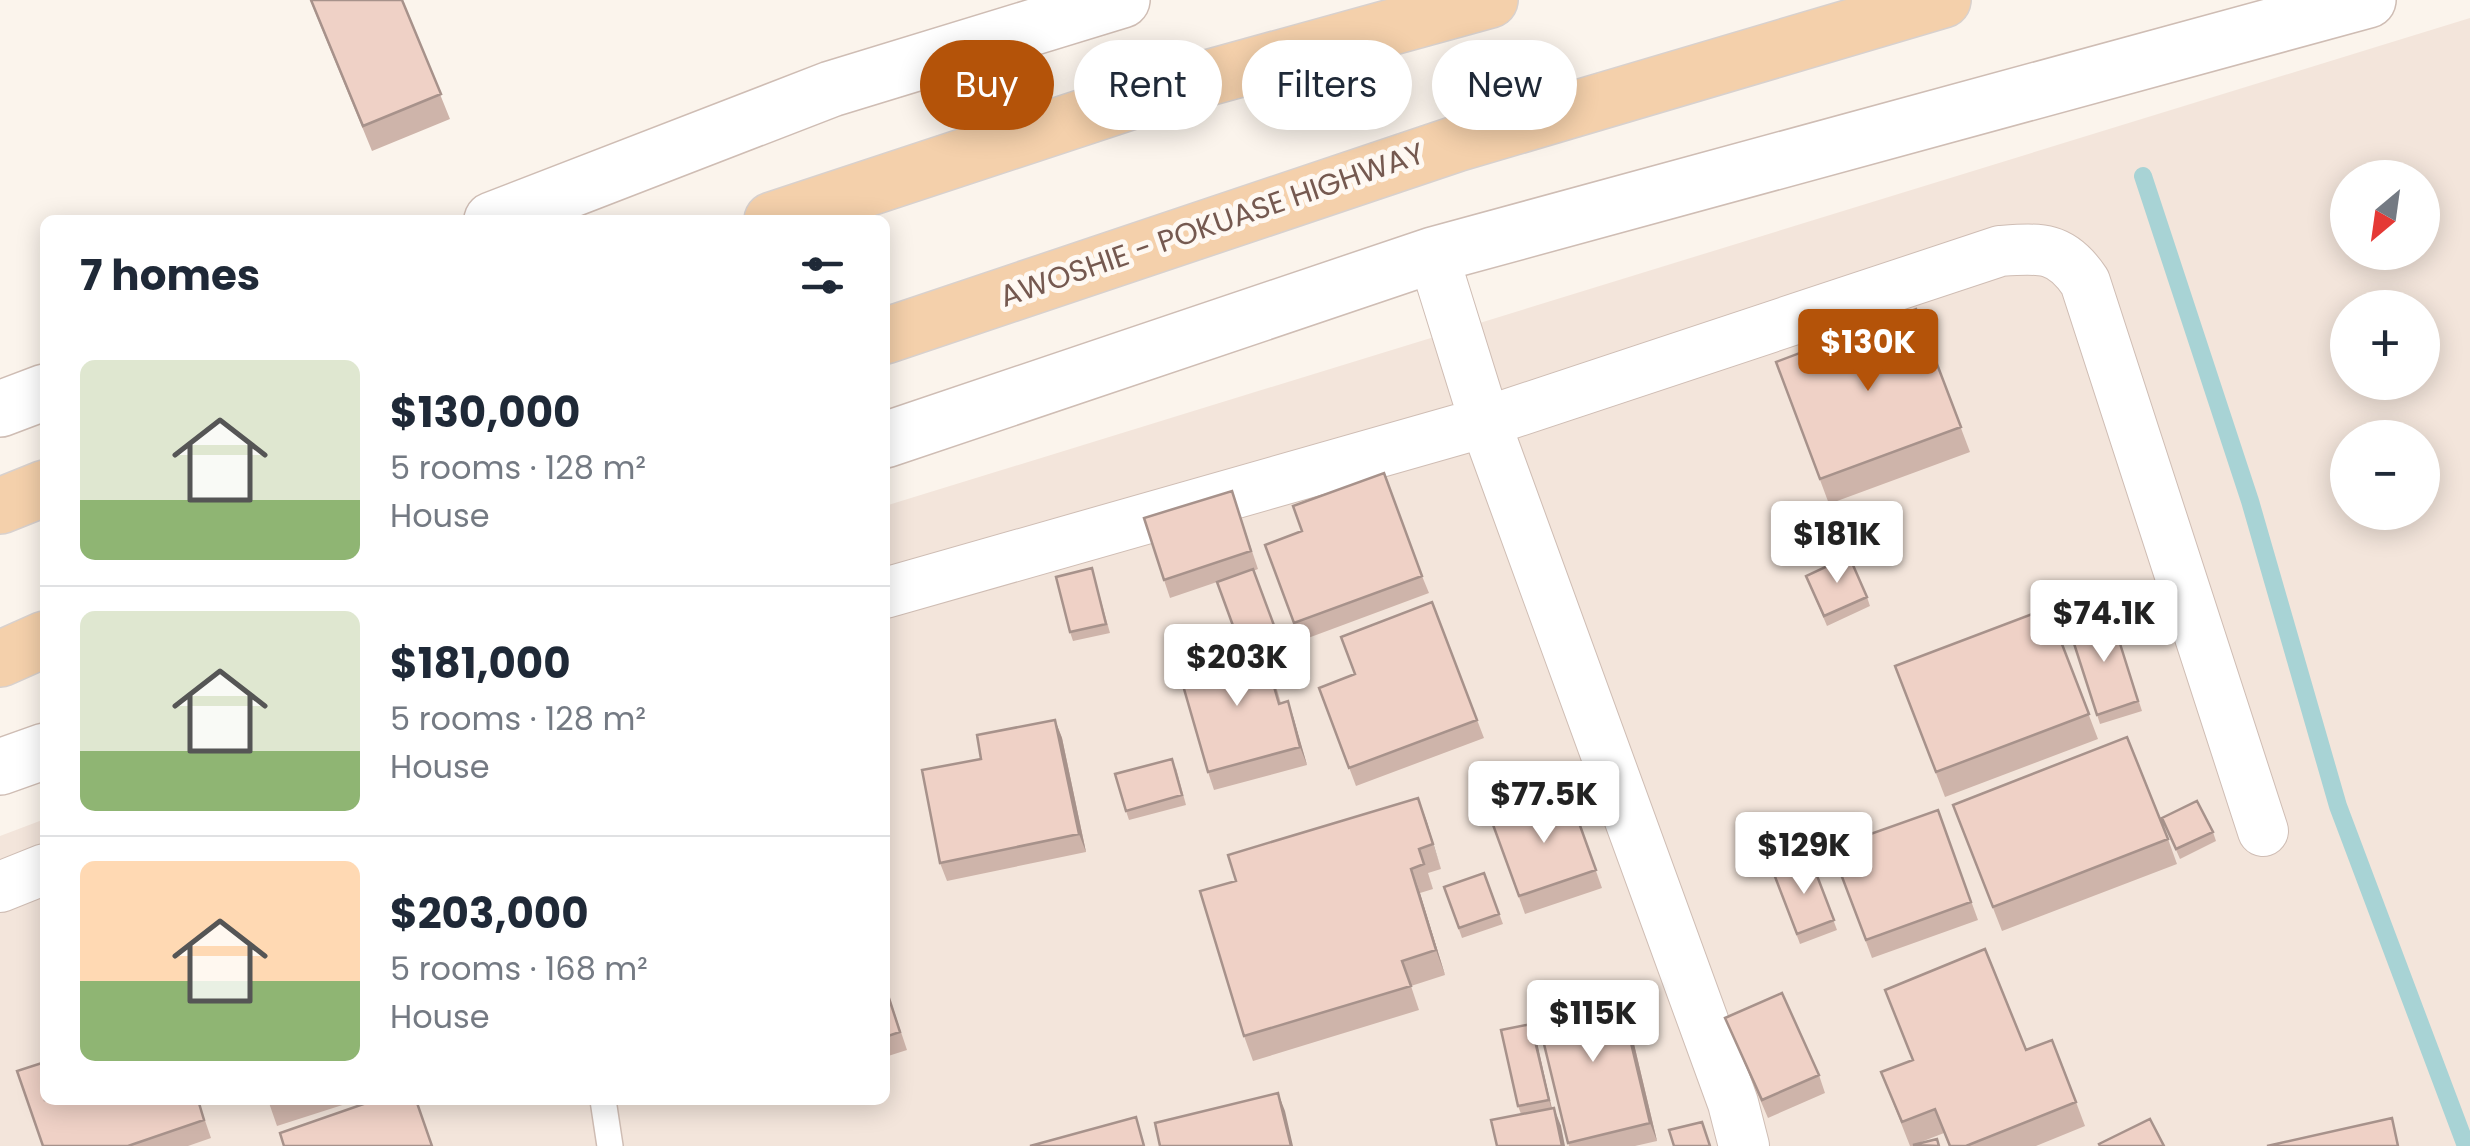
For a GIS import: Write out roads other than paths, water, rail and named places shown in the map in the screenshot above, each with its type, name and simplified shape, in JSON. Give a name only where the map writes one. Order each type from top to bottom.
[{"type":"main road","points":[[787,215],[1175,87],[1490,0]]},
{"type":"main road","name":"AWOSHIE - POKUASE HIGHWAY","points":[[890,334],[1456,144],[1942,0]]},
{"type":"main road","points":[[0,506],[40,490]]},
{"type":"main road","points":[[0,659],[40,642]]},
{"type":"street","points":[[505,215],[832,89],[1122,0]]},
{"type":"street","points":[[890,438],[1433,255],[2368,0]]},
{"type":"street","points":[[890,592],[1485,422],[2000,250],[2042,248],[2071,262],[2085,282],[2263,831]]},
{"type":"street","points":[[1433,255],[1485,422],[1733,1103],[1744,1146]]},
{"type":"street","points":[[0,409],[40,394]]},
{"type":"street","points":[[0,767],[40,753]]},
{"type":"street","points":[[0,887],[40,872]]},
{"type":"lane","points":[[604,1105],[610,1146]]},
{"type":"waterway","points":[[2143,176],[2250,501],[2338,806],[2466,1146]]}]
